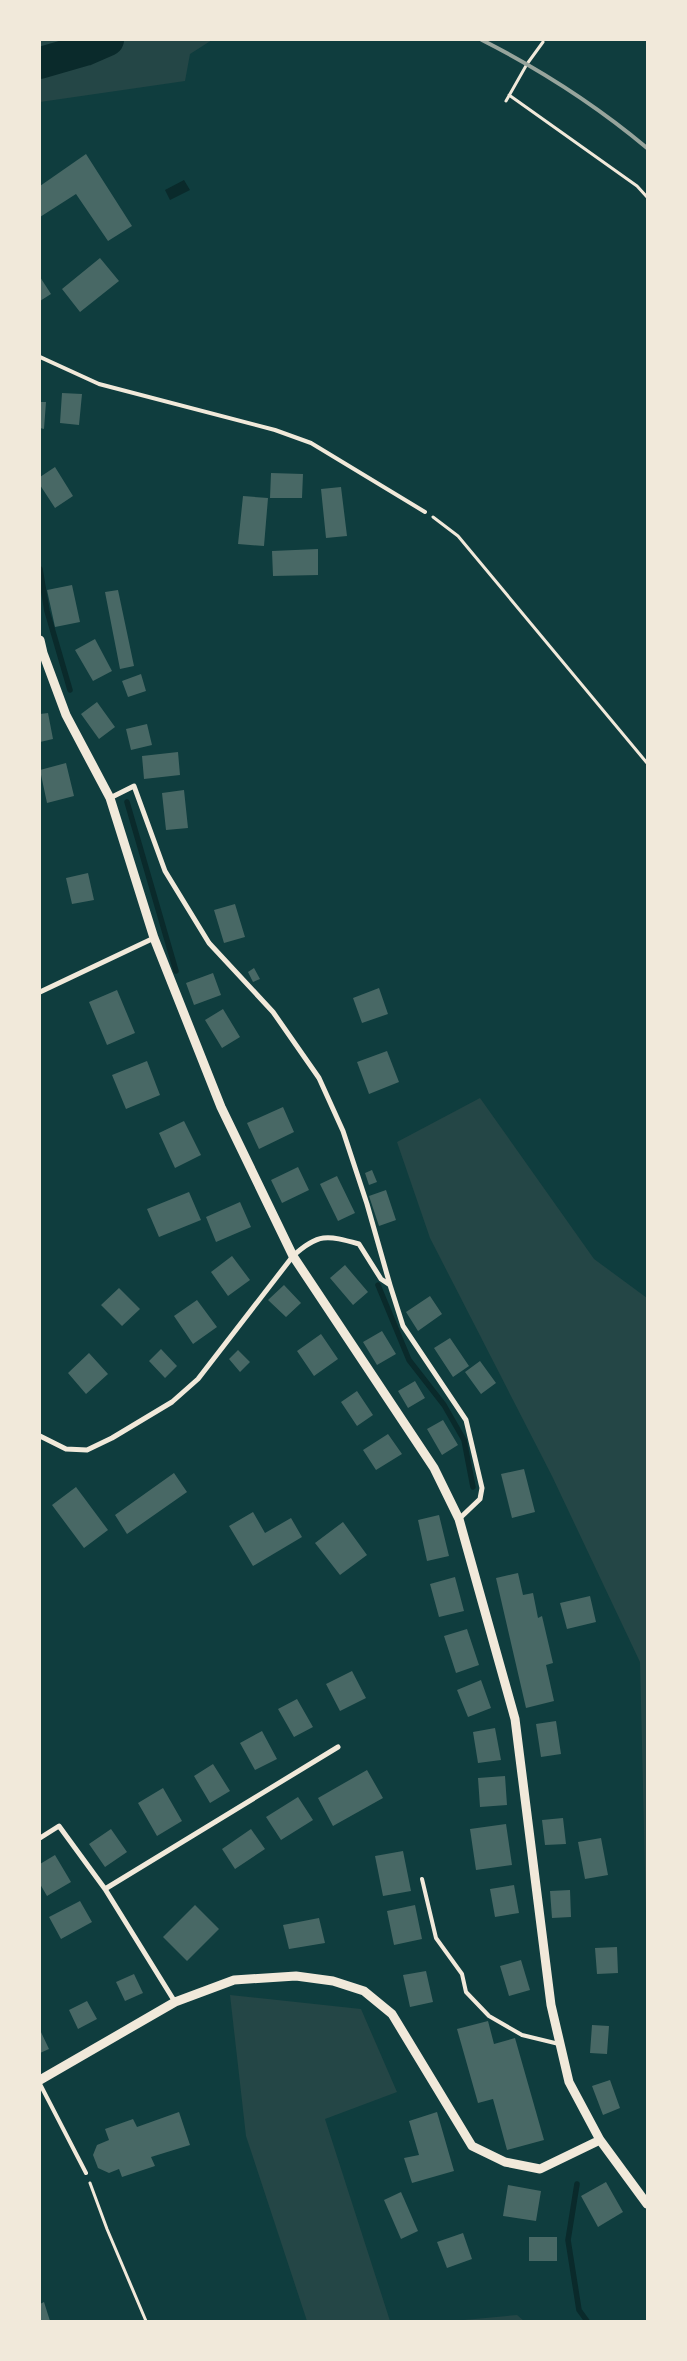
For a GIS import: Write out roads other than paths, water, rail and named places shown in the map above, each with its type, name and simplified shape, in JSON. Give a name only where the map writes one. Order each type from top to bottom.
[{"type":"street","points":[[40,640],[66,715],[110,798],[154,938],[221,1107],[293,1256],[434,1468],[459,1519],[514,1719],[526,1796],[551,2005],[569,2082],[600,2140],[647,2204]]},
{"type":"street","points":[[110,798],[134,786],[165,871],[209,943],[273,1012],[319,1078],[343,1131],[403,1326],[466,1420],[482,1488],[480,1498],[459,1519]]},
{"type":"street","points":[[40,992],[154,938]]},
{"type":"street","points":[[40,1436],[66,1450],[87,1450],[112,1438],[172,1402],[198,1379],[293,1256],[307,1243],[330,1236],[359,1244],[381,1279],[390,1285]]},
{"type":"street","points":[[104,1889],[338,1747]]},
{"type":"street","points":[[40,1838],[58,1826],[104,1889],[176,2002]]},
{"type":"street","points":[[40,2080],[176,2002],[234,1980],[296,1976],[333,1982],[364,1992],[392,2014],[472,2146],[505,2162],[540,2169],[600,2140]]},
{"type":"lane","points":[[40,357],[99,384],[275,430],[311,443],[425,512]]},
{"type":"lane","points":[[422,1879],[436,1938],[462,1974],[466,1992],[489,2016],[514,2030],[559,2044]]},
{"type":"lane","points":[[40,2084],[86,2173]]},
{"type":"waterway","points":[[40,63],[85,50],[108,40]]},
{"type":"waterway","points":[[40,569],[47,611],[70,690]]},
{"type":"waterway","points":[[127,802],[176,971]]},
{"type":"waterway","points":[[378,1285],[409,1360],[444,1405],[464,1440],[473,1487]]},
{"type":"waterway","points":[[577,2184],[568,2240],[579,2310],[587,2321]]},
{"type":"railway","points":[[482,40],[568,90],[647,148]]}]
